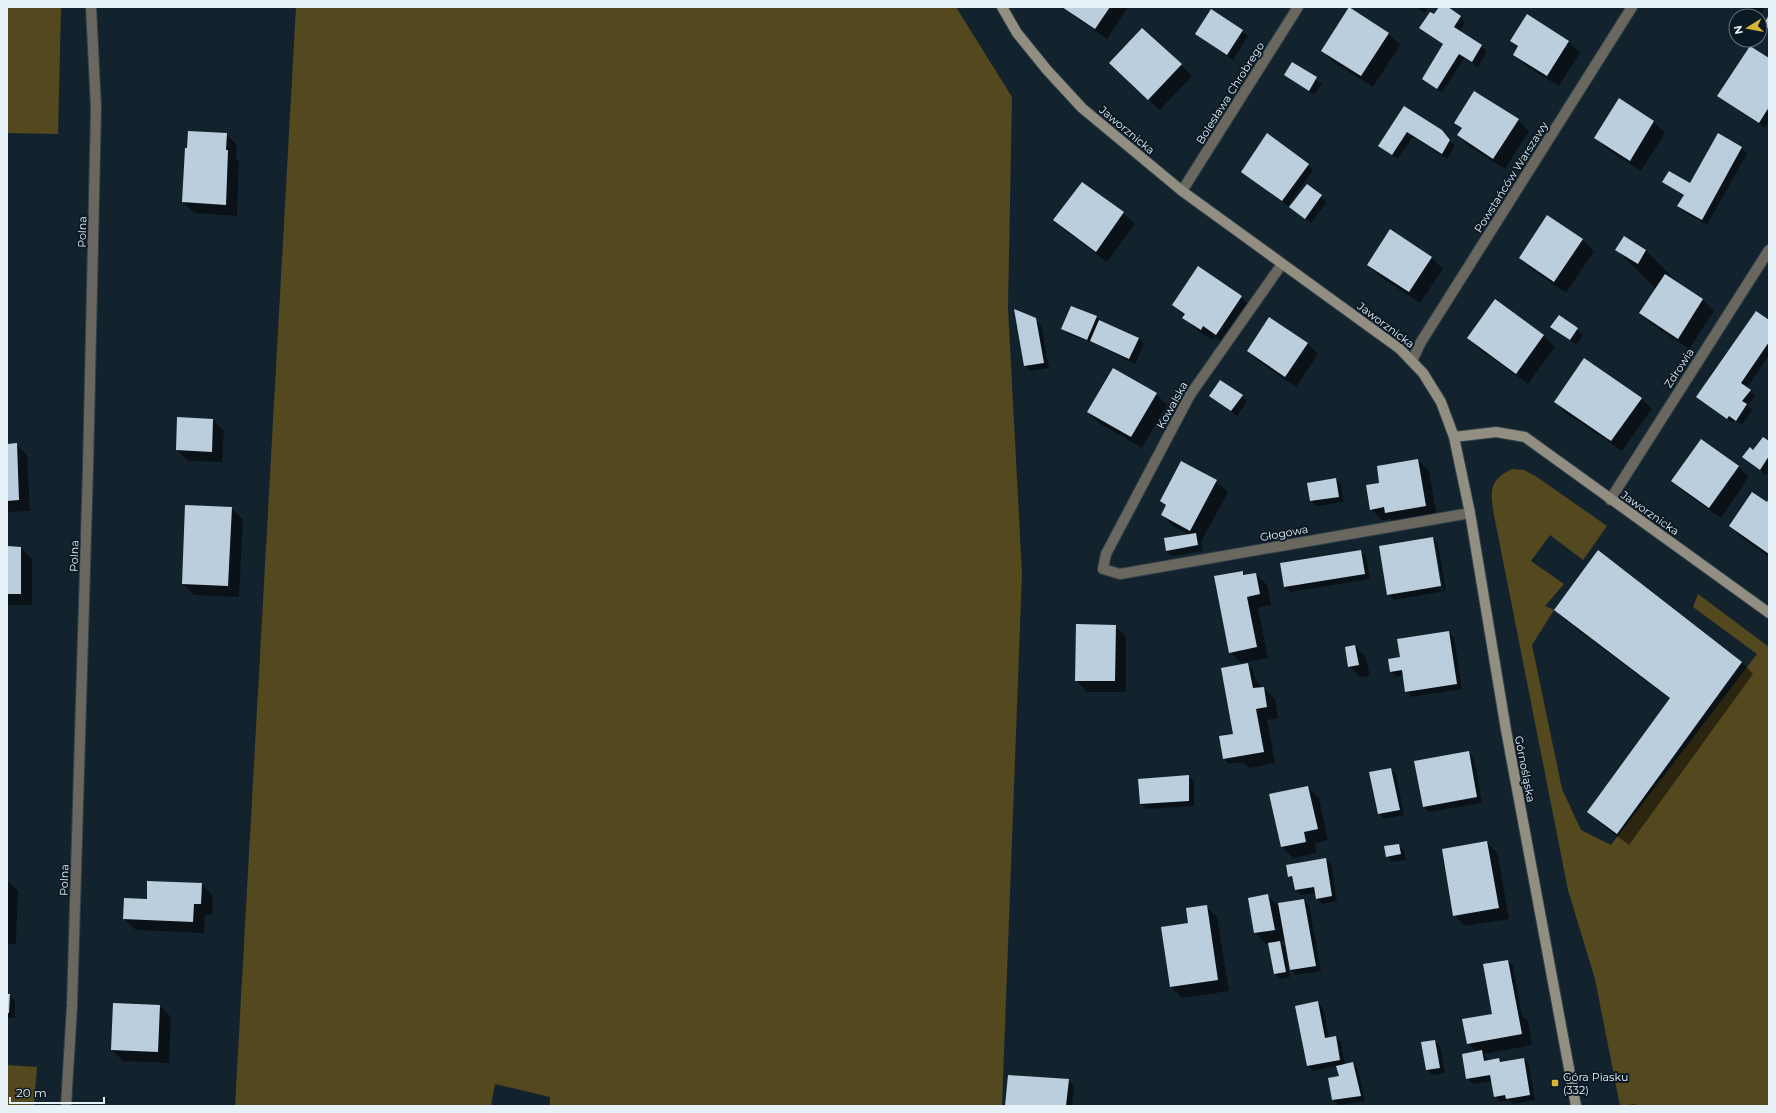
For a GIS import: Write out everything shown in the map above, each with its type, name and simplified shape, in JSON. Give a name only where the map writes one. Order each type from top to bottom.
[{"type":"street","name":"Polna","points":[[66,1106],[72,1006],[88,483],[96,108],[91,7]]},
{"type":"street","name":"Jaworznicka","points":[[1002,7],[1017,33],[1047,70],[1082,108],[1182,191],[1400,349],[1422,373],[1441,402],[1454,437],[1496,432],[1525,437],[1610,500],[1769,613]]},
{"type":"street","name":"Bolesława Chrobrego","points":[[1182,191],[1298,7]]},
{"type":"street","name":"Powstańców Warszawy","points":[[1412,361],[1421,342],[1632,7]]},
{"type":"street","name":"Zdrowia","points":[[1610,500],[1769,250]]},
{"type":"street","name":"Kowalska","points":[[1103,569],[1106,554],[1190,395],[1282,264]]},
{"type":"street","name":"Górnośląska","points":[[1454,437],[1470,513],[1506,730],[1576,1106]]},
{"type":"street","name":"Głogowa","points":[[1103,569],[1120,574],[1470,513]]},
{"type":"shaded area","points":[[7,7],[61,7],[58,134],[7,133]]},
{"type":"shaded area","points":[[296,7],[956,7],[1012,97],[1008,308],[1022,573],[1002,1106],[550,1106],[550,1097],[495,1084],[491,1106],[235,1106]]},
{"type":"shaded area","points":[[1512,469],[1524,470],[1537,477],[1607,526],[1583,560],[1550,535],[1531,561],[1564,584],[1545,606],[1554,610],[1532,645],[1562,789],[1581,830],[1611,845],[1757,654],[1693,607],[1698,594],[1769,647],[1769,1106],[1620,1106],[1595,979],[1568,890],[1494,515],[1492,499],[1493,487],[1499,477]]},
{"type":"shaded area","points":[[7,1065],[37,1067],[34,1106],[7,1106]]},
{"type":"building","points":[[1062,7],[1110,7],[1095,29]]},
{"type":"building","points":[[1349,7],[1389,33],[1361,76],[1321,51]]},
{"type":"building","points":[[1439,7],[1448,7],[1461,16],[1454,27],[1482,45],[1472,62],[1459,54],[1437,89],[1422,79],[1443,44],[1419,28],[1430,12],[1434,14]]},
{"type":"building","points":[[1211,9],[1243,30],[1227,55],[1195,34]]},
{"type":"building","points":[[1527,14],[1569,41],[1547,76],[1513,55],[1518,46],[1510,41]]},
{"type":"building","points":[[1769,15],[1769,29],[1768,28]]},
{"type":"building","points":[[1142,28],[1182,64],[1148,100],[1109,63]]},
{"type":"building","points":[[1749,48],[1753,48],[1769,58],[1769,107],[1759,123],[1717,96]]},
{"type":"building","points":[[1292,62],[1317,77],[1309,91],[1284,75]]},
{"type":"building","points":[[1474,91],[1519,119],[1493,159],[1457,135],[1462,128],[1454,123]]},
{"type":"building","points":[[1619,98],[1654,121],[1630,161],[1594,138]]},
{"type":"building","points":[[1404,106],[1442,130],[1450,140],[1442,154],[1407,132],[1392,155],[1378,146]]},
{"type":"building","points":[[188,131],[227,133],[226,150],[228,150],[226,205],[182,202],[185,148],[187,148]]},
{"type":"building","points":[[1267,133],[1309,164],[1282,201],[1241,172]]},
{"type":"building","points":[[1718,133],[1742,147],[1702,220],[1677,206],[1684,195],[1662,182],[1669,171],[1690,183]]},
{"type":"building","points":[[1082,182],[1124,212],[1096,252],[1053,220]]},
{"type":"building","points":[[1307,184],[1322,195],[1305,219],[1289,207]]},
{"type":"building","points":[[1547,215],[1583,239],[1554,282],[1519,258]]},
{"type":"building","points":[[1390,229],[1432,257],[1409,292],[1367,265]]},
{"type":"building","points":[[1624,236],[1646,250],[1638,264],[1615,250]]},
{"type":"building","points":[[1198,266],[1242,296],[1216,335],[1203,326],[1201,330],[1182,318],[1185,314],[1172,305]]},
{"type":"building","points":[[1665,274],[1703,299],[1678,339],[1639,313]]},
{"type":"building","points":[[1495,299],[1544,335],[1516,374],[1467,338]]},
{"type":"building","points":[[1071,306],[1097,316],[1087,340],[1061,329]]},
{"type":"building","points":[[1014,309],[1036,318],[1044,363],[1024,366]]},
{"type":"building","points":[[1756,311],[1769,320],[1769,342],[1741,383],[1751,390],[1742,401],[1747,404],[1736,421],[1729,416],[1727,419],[1696,397]]},
{"type":"building","points":[[1559,315],[1578,328],[1570,340],[1550,327]]},
{"type":"building","points":[[1269,317],[1308,343],[1285,377],[1247,351]]},
{"type":"building","points":[[1099,320],[1139,338],[1129,359],[1090,341]]},
{"type":"building","points":[[1584,358],[1642,398],[1611,441],[1554,402]]},
{"type":"building","points":[[1113,368],[1157,393],[1131,437],[1087,412]]},
{"type":"building","points":[[1220,380],[1243,395],[1231,411],[1209,396]]},
{"type":"building","points":[[177,417],[213,419],[212,452],[176,450]]},
{"type":"building","points":[[1763,437],[1769,441],[1769,456],[1760,470],[1742,457],[1750,447],[1753,450]]},
{"type":"building","points":[[1701,439],[1739,466],[1709,508],[1671,481]]},
{"type":"building","points":[[17,443],[19,500],[7,501],[7,444]]},
{"type":"building","points":[[1418,459],[1426,506],[1385,513],[1384,507],[1370,510],[1366,485],[1379,483],[1377,466]]},
{"type":"building","points":[[1181,461],[1217,480],[1190,531],[1161,515],[1166,505],[1160,501]]},
{"type":"building","points":[[1336,478],[1339,497],[1310,501],[1307,483]]},
{"type":"building","points":[[1752,492],[1767,502],[1769,498],[1769,554],[1729,526]]},
{"type":"building","points":[[185,505],[232,507],[228,586],[182,584]]},
{"type":"building","points":[[1196,533],[1198,545],[1166,551],[1164,538]]},
{"type":"building","points":[[1433,537],[1441,586],[1387,595],[1379,546]]},
{"type":"building","points":[[7,546],[21,547],[21,594],[7,594]]},
{"type":"building","points":[[1361,550],[1365,574],[1284,587],[1280,563]]},
{"type":"building","points":[[1598,550],[1742,662],[1617,834],[1587,812],[1670,698],[1554,610]]},
{"type":"building","points":[[1243,571],[1243,575],[1256,573],[1260,594],[1247,597],[1257,647],[1229,653],[1214,576]]},
{"type":"building","points":[[1076,624],[1116,625],[1115,681],[1075,681]]},
{"type":"building","points":[[1449,631],[1457,684],[1405,692],[1402,670],[1390,672],[1388,659],[1400,657],[1397,639]]},
{"type":"building","points":[[1355,645],[1359,665],[1348,667],[1345,647]]},
{"type":"building","points":[[1248,663],[1253,688],[1264,687],[1267,707],[1256,709],[1264,752],[1223,759],[1219,736],[1233,734],[1221,668]]},
{"type":"building","points":[[1469,751],[1477,797],[1423,807],[1414,761]]},
{"type":"building","points":[[1391,768],[1400,810],[1378,814],[1369,772]]},
{"type":"building","points":[[1189,775],[1189,801],[1140,804],[1138,779]]},
{"type":"building","points":[[1308,786],[1318,829],[1304,832],[1306,842],[1281,847],[1269,794]]},
{"type":"building","points":[[1487,841],[1499,908],[1453,916],[1442,849]]},
{"type":"building","points":[[1399,844],[1401,854],[1386,857],[1384,846]]},
{"type":"building","points":[[1326,858],[1332,896],[1316,899],[1314,887],[1295,890],[1292,876],[1288,877],[1286,865]]},
{"type":"building","points":[[147,881],[202,883],[201,904],[194,904],[193,922],[123,919],[124,898],[147,899]]},
{"type":"building","points":[[1268,894],[1275,930],[1254,933],[1248,898]]},
{"type":"building","points":[[1304,899],[1316,966],[1290,970],[1278,903]]},
{"type":"building","points":[[1207,905],[1218,980],[1170,987],[1161,927],[1188,923],[1186,908]]},
{"type":"building","points":[[1280,941],[1286,972],[1274,974],[1268,943]]},
{"type":"building","points":[[1508,960],[1522,1034],[1467,1044],[1462,1019],[1492,1014],[1483,964]]},
{"type":"building","points":[[7,994],[10,994],[9,1013],[7,1013]]},
{"type":"building","points":[[1318,1001],[1325,1038],[1336,1036],[1340,1060],[1307,1066],[1295,1006]]},
{"type":"building","points":[[113,1003],[160,1005],[158,1052],[111,1050]]},
{"type":"building","points":[[1435,1040],[1440,1068],[1426,1070],[1421,1042]]},
{"type":"building","points":[[1482,1050],[1484,1061],[1499,1058],[1500,1062],[1524,1058],[1530,1095],[1506,1099],[1505,1095],[1494,1097],[1490,1075],[1466,1079],[1462,1054]]},
{"type":"building","points":[[1353,1062],[1361,1096],[1332,1100],[1328,1078],[1339,1076],[1336,1066]]},
{"type":"building","points":[[1008,1075],[1069,1079],[1066,1106],[1005,1106]]},
{"type":"place","name":"Góra Piasku (332)","points":[[1555,1083]]}]
